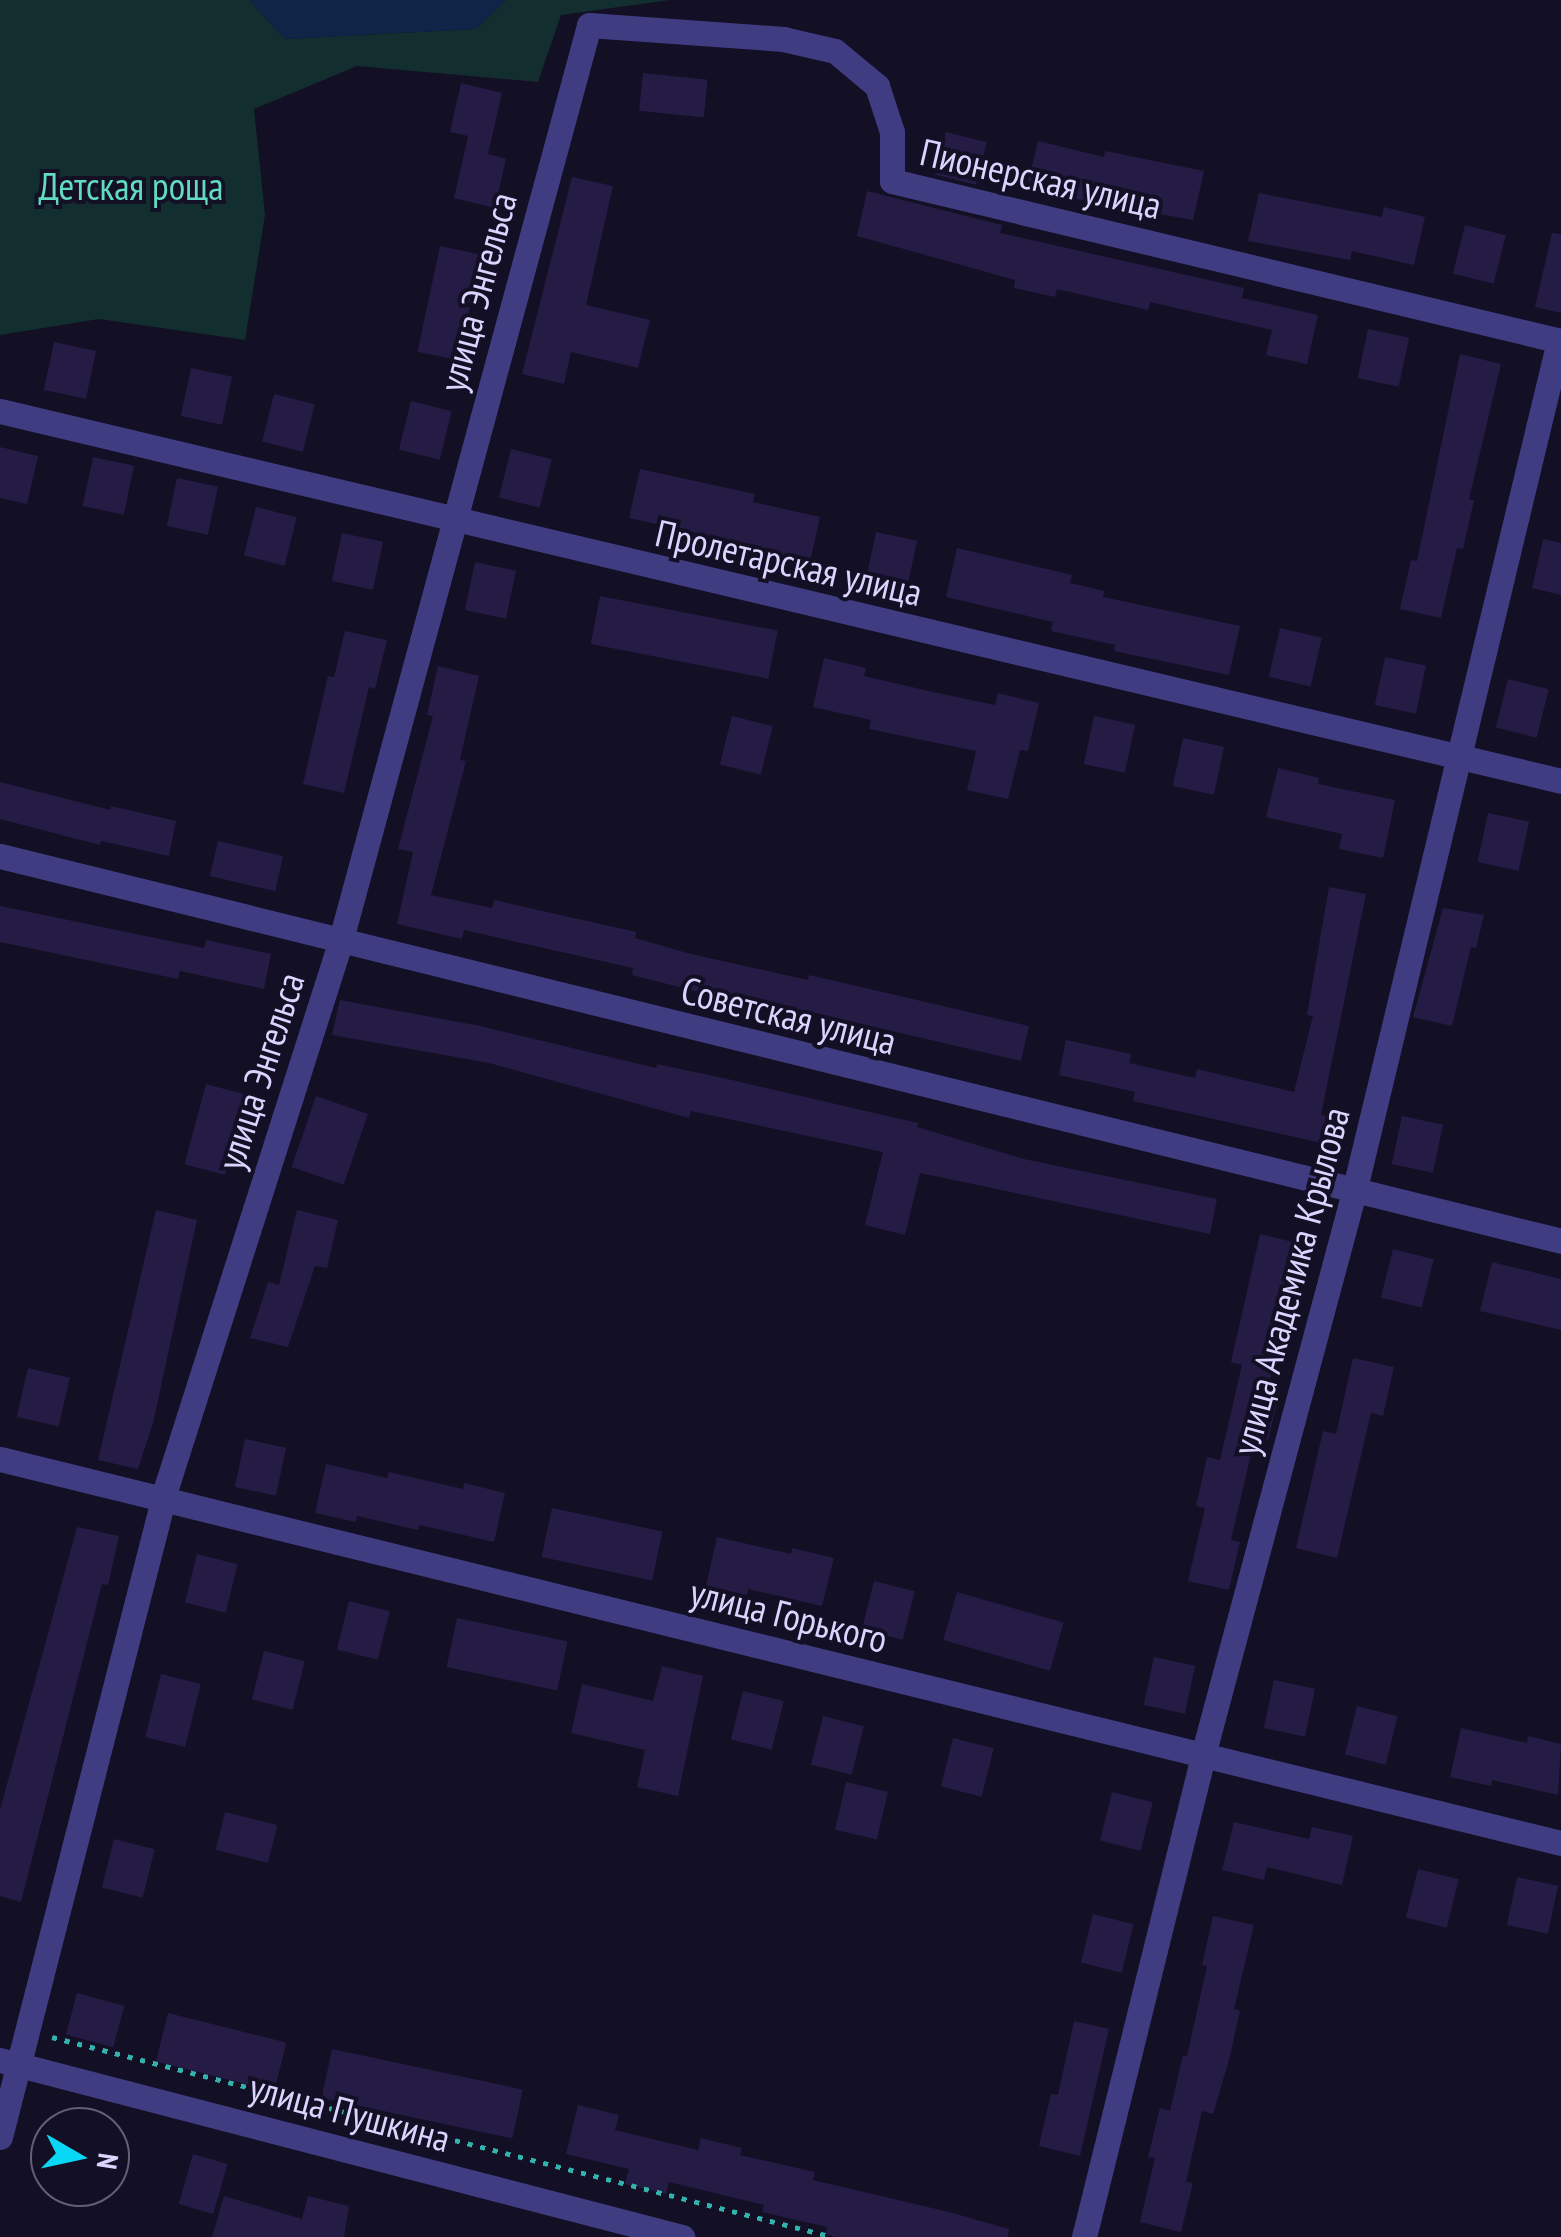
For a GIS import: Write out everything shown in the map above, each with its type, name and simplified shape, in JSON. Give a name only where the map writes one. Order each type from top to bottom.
[{"type":"street","name":"Пионерская улица","points":[[588,26],[784,40],[835,51],[877,86],[892,132],[892,181],[1560,341]]},
{"type":"street","name":"улица Энгельса","points":[[0,2137],[11,2063],[30,2031],[164,1501],[340,943],[588,26]]},
{"type":"street","name":"улица Академика Крылова","points":[[1084,2237],[1203,1755],[1354,1192],[1560,341]]},
{"type":"street","name":"Пролетарская улица","points":[[0,412],[452,522],[1561,780]]},
{"type":"street","name":"Советская улица","points":[[0,856],[340,943],[1561,1240]]},
{"type":"street","name":"улица Горького","points":[[0,1460],[1561,1842]]},
{"type":"street","name":"улица Пушкина","points":[[11,2063],[682,2237]]},
{"type":"path","points":[[30,2031],[833,2237]]},
{"type":"green space","name":"Детская роща","points":[[0,0],[249,0],[285,39],[476,29],[506,0],[670,0],[561,15],[538,82],[357,66],[254,109],[265,215],[245,340],[99,319],[0,335]]},
{"type":"water","points":[[249,0],[506,0],[476,29],[285,39]]},
{"type":"building","points":[[643,73],[708,80],[704,118],[639,111]]},
{"type":"building","points":[[461,83],[502,93],[488,154],[506,159],[495,208],[454,198],[468,136],[450,132]]},
{"type":"building","points":[[946,132],[987,142],[976,185],[935,175]]},
{"type":"building","points":[[1038,141],[1104,157],[1105,151],[1204,171],[1193,220],[1026,190]]},
{"type":"building","points":[[572,177],[613,186],[586,305],[650,320],[638,368],[571,352],[564,384],[522,374]]},
{"type":"building","points":[[867,191],[1002,225],[1000,233],[1244,288],[1242,298],[1318,315],[1307,364],[1266,355],[1272,330],[1150,302],[1148,310],[1057,289],[1055,297],[1014,288],[1015,280],[857,236]]},
{"type":"building","points":[[1259,193],[1382,217],[1384,207],[1425,217],[1414,265],[1352,251],[1350,260],[1248,241]]},
{"type":"building","points":[[1465,225],[1506,235],[1494,284],[1453,274]]},
{"type":"building","points":[[1552,233],[1561,234],[1561,313],[1535,307]]},
{"type":"building","points":[[440,246],[481,255],[459,360],[418,352]]},
{"type":"building","points":[[1368,329],[1409,338],[1399,387],[1358,378]]},
{"type":"building","points":[[54,342],[96,351],[86,399],[44,390]]},
{"type":"building","points":[[1460,354],[1501,364],[1469,499],[1474,500],[1463,549],[1457,548],[1441,618],[1400,609],[1411,560],[1417,561]]},
{"type":"building","points":[[191,368],[232,377],[222,425],[181,416]]},
{"type":"building","points":[[274,394],[315,404],[303,452],[262,442]]},
{"type":"building","points":[[411,401],[452,411],[440,460],[399,450]]},
{"type":"building","points":[[0,447],[38,456],[27,504],[0,498]]},
{"type":"building","points":[[511,449],[552,459],[540,508],[499,498]]},
{"type":"building","points":[[93,457],[134,466],[124,515],[83,506]]},
{"type":"building","points":[[640,469],[755,494],[753,502],[820,517],[809,566],[768,557],[770,549],[629,518]]},
{"type":"building","points":[[177,478],[218,487],[208,535],[167,526]]},
{"type":"building","points":[[256,507],[297,517],[285,566],[244,556]]},
{"type":"building","points":[[876,532],[917,541],[907,590],[866,581]]},
{"type":"building","points":[[342,533],[383,542],[373,590],[332,581]]},
{"type":"building","points":[[1543,539],[1561,543],[1561,595],[1532,588]]},
{"type":"building","points":[[957,548],[1072,575],[1070,583],[1104,591],[1103,597],[1240,626],[1229,675],[1114,651],[1115,645],[1051,631],[1053,622],[946,597]]},
{"type":"building","points":[[475,562],[516,571],[506,619],[465,610]]},
{"type":"building","points":[[600,596],[778,631],[768,679],[591,644]]},
{"type":"building","points":[[1280,628],[1322,638],[1311,686],[1269,677]]},
{"type":"building","points":[[345,631],[387,640],[375,689],[369,687],[344,793],[303,784],[328,676],[334,677]]},
{"type":"building","points":[[1385,657],[1426,666],[1416,714],[1375,705]]},
{"type":"building","points":[[824,658],[866,668],[864,676],[995,705],[998,693],[1039,703],[1028,751],[1020,750],[1008,799],[967,790],[976,751],[869,729],[871,720],[813,707]]},
{"type":"building","points":[[438,666],[479,676],[460,760],[466,761],[431,895],[492,908],[494,900],[636,932],[635,938],[691,954],[808,980],[809,975],[1029,1026],[1021,1061],[780,1005],[779,1010],[714,996],[632,975],[633,968],[464,930],[462,939],[397,924],[413,852],[398,849],[433,716],[427,715]]},
{"type":"building","points":[[1508,679],[1549,689],[1537,738],[1496,728]]},
{"type":"building","points":[[732,716],[773,726],[761,775],[720,765]]},
{"type":"building","points":[[1094,716],[1135,725],[1125,773],[1084,764]]},
{"type":"building","points":[[1183,738],[1224,747],[1214,795],[1173,786]]},
{"type":"building","points":[[1278,768],[1319,778],[1318,784],[1395,800],[1383,858],[1339,849],[1342,834],[1266,817]]},
{"type":"building","points":[[0,782],[110,810],[111,806],[176,821],[169,856],[101,841],[100,845],[0,819]]},
{"type":"building","points":[[1488,813],[1529,822],[1519,871],[1478,862]]},
{"type":"building","points":[[218,841],[283,856],[275,891],[210,876]]},
{"type":"building","points":[[1329,887],[1366,894],[1321,1115],[1328,1116],[1322,1143],[1133,1101],[1135,1092],[1059,1075],[1066,1040],[1131,1054],[1129,1063],[1195,1078],[1197,1069],[1294,1092],[1313,1016],[1307,1015]]},
{"type":"building","points":[[0,906],[204,948],[206,940],[271,954],[264,989],[180,971],[178,979],[0,942]]},
{"type":"building","points":[[1443,908],[1484,915],[1476,948],[1471,947],[1452,1026],[1413,1017]]},
{"type":"building","points":[[340,1000],[480,1026],[656,1068],[657,1064],[732,1080],[918,1123],[917,1127],[1024,1159],[1217,1199],[1210,1234],[920,1173],[905,1235],[865,1225],[883,1152],[691,1111],[689,1118],[489,1063],[332,1035]]},
{"type":"building","points":[[206,1084],[247,1095],[225,1175],[185,1164]]},
{"type":"building","points":[[316,1096],[368,1114],[344,1185],[292,1167]]},
{"type":"building","points":[[1402,1116],[1443,1125],[1433,1173],[1392,1164]]},
{"type":"building","points":[[156,1210],[197,1220],[153,1423],[138,1469],[98,1460]]},
{"type":"building","points":[[297,1210],[338,1220],[327,1268],[315,1266],[288,1347],[250,1338],[268,1282],[279,1285]]},
{"type":"building","points":[[1260,1234],[1301,1244],[1268,1389],[1280,1391],[1268,1440],[1255,1437],[1231,1540],[1240,1542],[1229,1590],[1188,1581],[1205,1508],[1196,1506],[1207,1457],[1220,1460],[1242,1365],[1231,1362]]},
{"type":"building","points":[[1393,1249],[1434,1259],[1422,1308],[1381,1298]]},
{"type":"building","points":[[1492,1262],[1561,1279],[1561,1330],[1480,1311]]},
{"type":"building","points":[[1353,1358],[1394,1367],[1383,1416],[1371,1413],[1337,1558],[1296,1548],[1323,1431],[1336,1434]]},
{"type":"building","points":[[28,1368],[70,1378],[59,1426],[17,1417]]},
{"type":"building","points":[[245,1439],[286,1448],[276,1496],[235,1487]]},
{"type":"building","points":[[326,1464],[387,1478],[389,1472],[463,1489],[464,1483],[505,1493],[494,1542],[420,1525],[418,1530],[357,1516],[356,1522],[315,1513]]},
{"type":"building","points":[[552,1508],[663,1531],[652,1580],[542,1557]]},
{"type":"building","points":[[77,1527],[119,1536],[108,1585],[102,1584],[21,1902],[0,1896],[0,1810]]},
{"type":"building","points":[[717,1537],[791,1554],[792,1548],[834,1558],[822,1606],[748,1589],[747,1595],[706,1586]]},
{"type":"building","points":[[197,1554],[238,1564],[226,1613],[185,1603]]},
{"type":"building","points":[[874,1581],[915,1591],[903,1640],[862,1630]]},
{"type":"building","points":[[957,1592],[1064,1623],[1050,1671],[943,1640]]},
{"type":"building","points":[[349,1601],[390,1611],[378,1660],[337,1650]]},
{"type":"building","points":[[457,1618],[568,1641],[557,1690],[447,1667]]},
{"type":"building","points":[[264,1651],[305,1661],[293,1710],[252,1700]]},
{"type":"building","points":[[1154,1657],[1195,1666],[1185,1714],[1144,1705]]},
{"type":"building","points":[[662,1666],[703,1676],[678,1796],[637,1787],[645,1750],[571,1733],[582,1684],[653,1701]]},
{"type":"building","points":[[161,1674],[201,1684],[185,1747],[145,1737]]},
{"type":"building","points":[[1274,1680],[1315,1689],[1305,1737],[1264,1728]]},
{"type":"building","points":[[743,1691],[784,1701],[772,1750],[731,1740]]},
{"type":"building","points":[[1357,1706],[1398,1716],[1386,1765],[1345,1755]]},
{"type":"building","points":[[823,1716],[864,1726],[852,1775],[811,1765]]},
{"type":"building","points":[[1461,1728],[1527,1743],[1528,1736],[1561,1744],[1558,1795],[1492,1780],[1491,1786],[1450,1777]]},
{"type":"building","points":[[953,1738],[994,1748],[982,1797],[941,1787]]},
{"type":"building","points":[[846,1782],[888,1792],[877,1839],[835,1830]]},
{"type":"building","points":[[1112,1792],[1153,1802],[1141,1851],[1100,1841]]},
{"type":"building","points":[[225,1812],[277,1825],[268,1863],[216,1850]]},
{"type":"building","points":[[1234,1822],[1309,1839],[1312,1827],[1353,1836],[1342,1885],[1267,1867],[1264,1880],[1222,1870]]},
{"type":"building","points":[[114,1839],[155,1849],[143,1898],[102,1888]]},
{"type":"building","points":[[1418,1869],[1459,1879],[1447,1928],[1406,1918]]},
{"type":"building","points":[[1517,1877],[1558,1886],[1548,1934],[1507,1925]]},
{"type":"building","points":[[1093,1914],[1134,1924],[1122,1973],[1081,1963]]},
{"type":"building","points":[[1213,1916],[1254,1925],[1234,2009],[1240,2011],[1229,2060],[1213,2114],[1202,2111],[1186,2182],[1193,2183],[1181,2232],[1140,2222],[1155,2158],[1148,2157],[1160,2108],[1170,2111],[1183,2055],[1187,2056],[1207,1966],[1202,1965]]},
{"type":"building","points":[[77,1993],[124,2006],[113,2047],[66,2035]]},
{"type":"building","points":[[168,2013],[286,2043],[274,2091],[156,2062]]},
{"type":"building","points":[[1074,2021],[1109,2029],[1080,2156],[1039,2146],[1051,2094],[1058,2095]]},
{"type":"building","points":[[332,2049],[523,2090],[512,2138],[322,2098]]},
{"type":"building","points":[[578,2105],[619,2115],[615,2130],[698,2150],[701,2138],[742,2148],[740,2155],[815,2172],[813,2180],[1009,2229],[1008,2237],[837,2237],[826,2234],[827,2227],[762,2212],[764,2205],[669,2182],[666,2194],[625,2184],[629,2169],[566,2154]]},
{"type":"building","points":[[193,2154],[228,2164],[213,2214],[179,2204]]},
{"type":"building","points":[[224,2196],[302,2219],[308,2196],[349,2206],[344,2237],[212,2237]]}]
